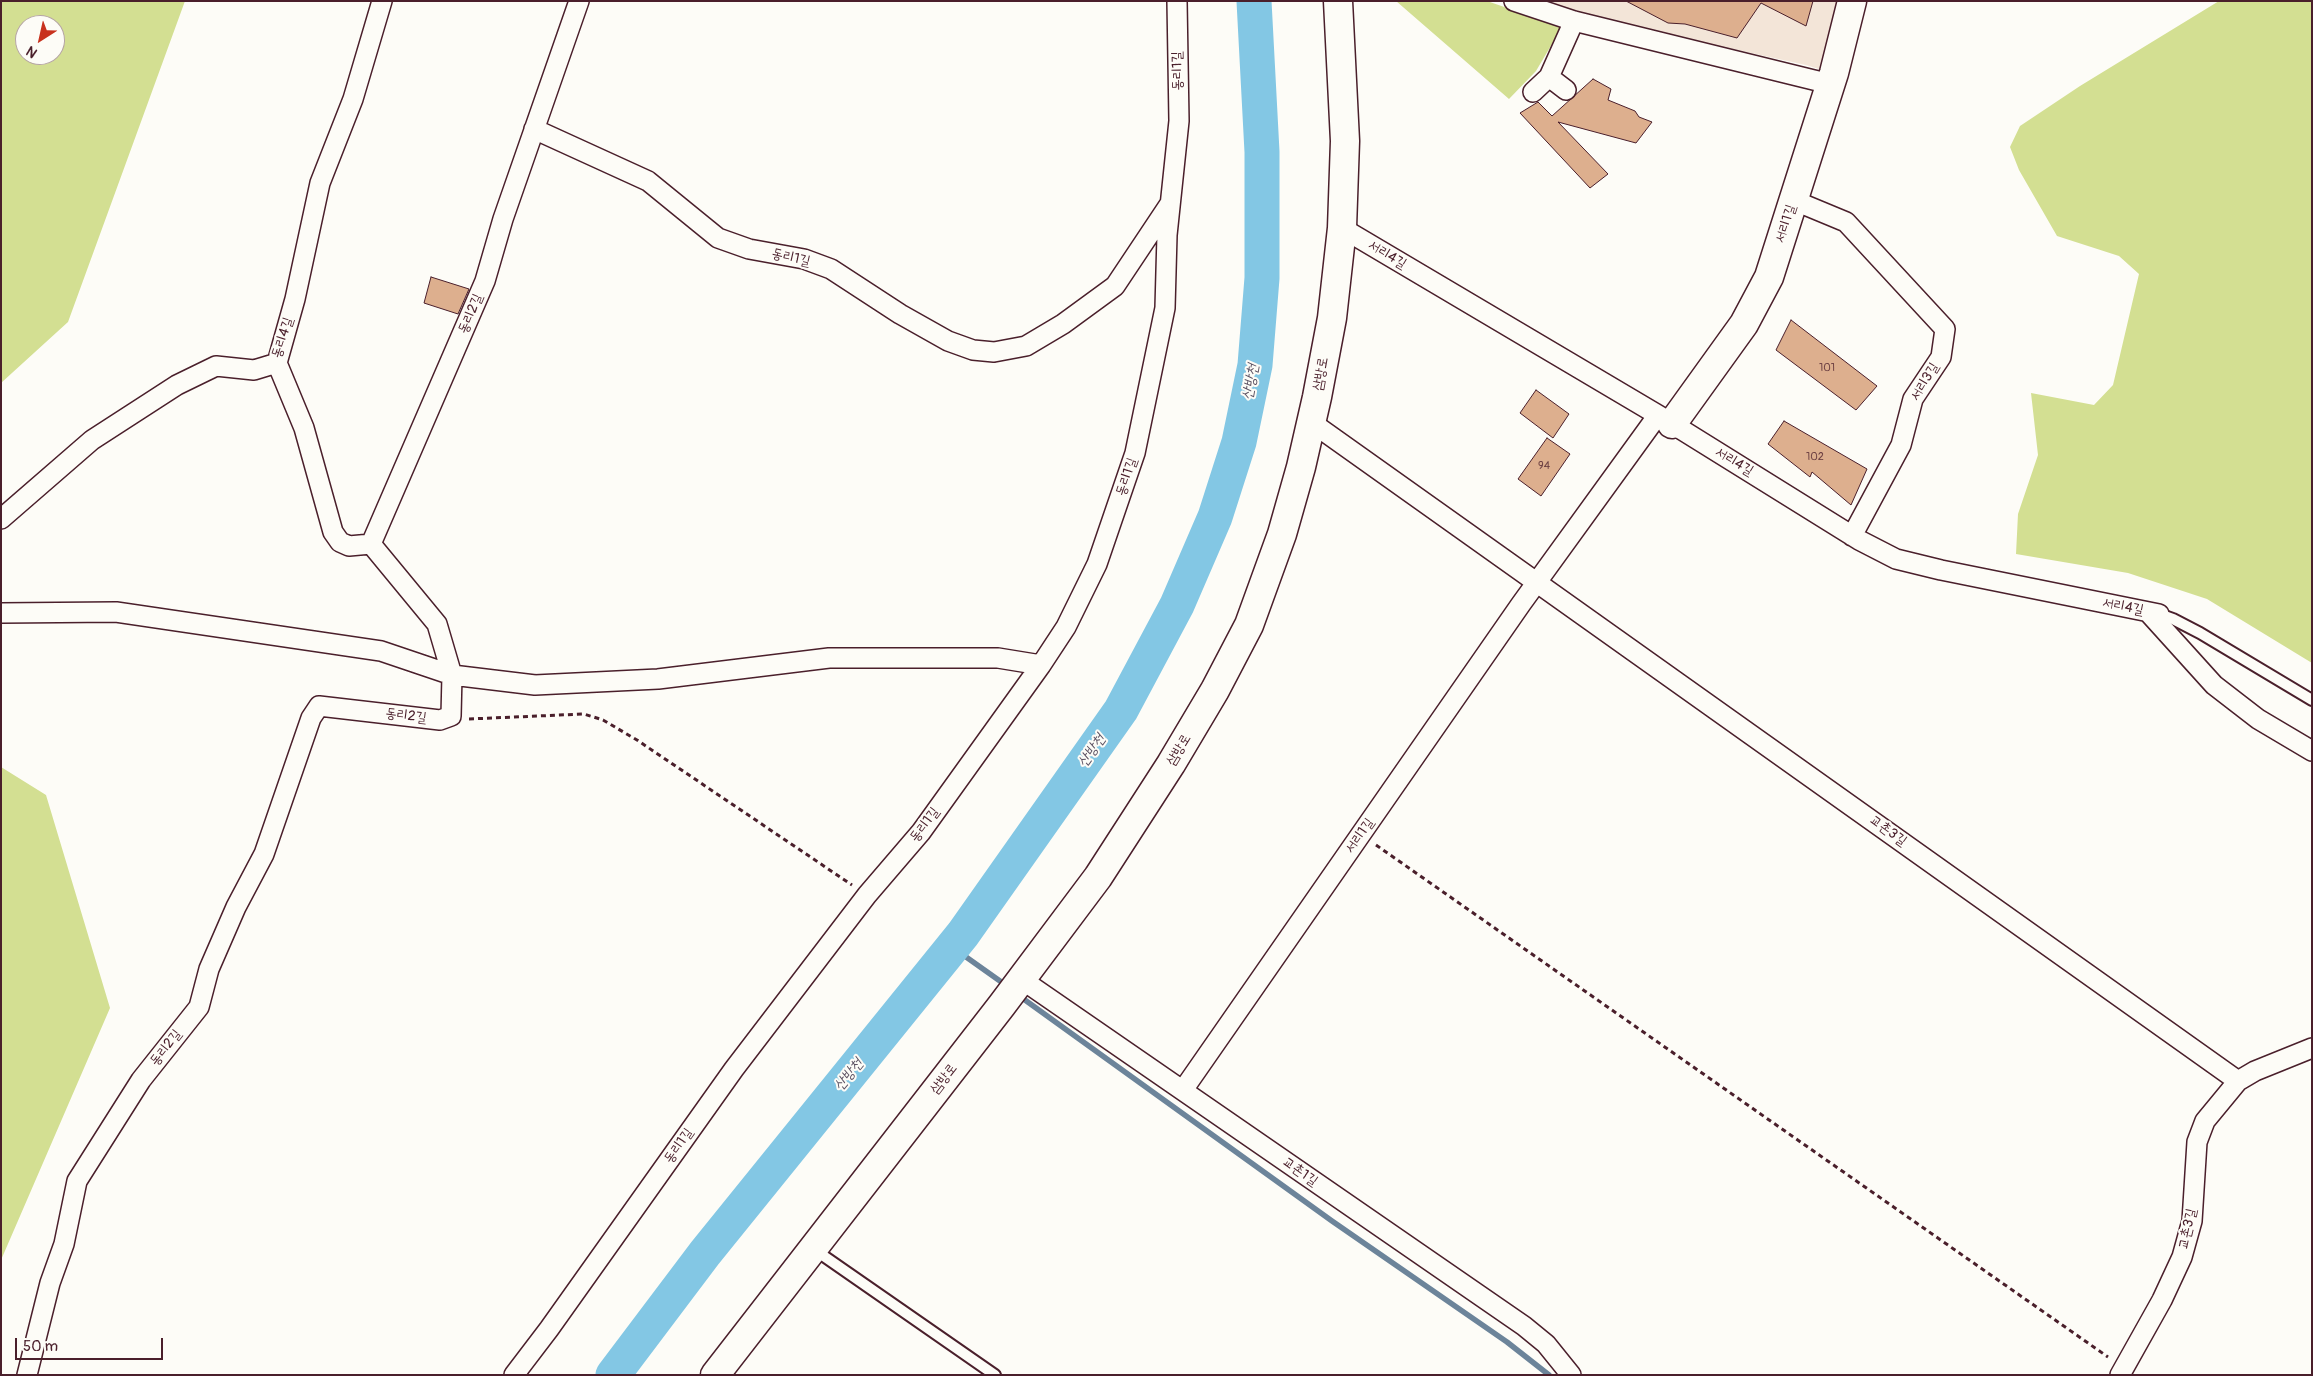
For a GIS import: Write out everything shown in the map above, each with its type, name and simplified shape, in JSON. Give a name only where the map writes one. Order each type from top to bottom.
[{"type":"street","name":"동리4길","points":[[1,519],[92,440],[177,385],[216,366],[254,370],[278,363],[295,299],[320,183],[353,99],[382,1]]},
{"type":"street","name":"동리2길","points":[[371,544],[485,281],[503,219],[579,1]]},
{"type":"street","name":"동리1길","points":[[514,1375],[549,1329],[734,1069],[866,895],[921,832],[1066,628],[1097,564],[1135,453],[1165,308],[1167,235],[1179,122],[1177,1]]},
{"type":"street","name":"삼방로","points":[[714,1375],[1098,877],[1161,780],[1215,690],[1249,625],[1282,534],[1311,422],[1332,318],[1342,228],[1345,141],[1338,1]]},
{"type":"street","points":[[1514,1],[1574,21],[1830,84]]},
{"type":"street","name":"서리1길","points":[[1183,1090],[1538,582],[1665,420],[1744,324],[1769,277],[1830,84],[1852,1]]},
{"type":"street","points":[[1533,92],[1549,77],[1574,21]]},
{"type":"street","points":[[1549,77],[1566,90]]},
{"type":"street","name":"동리1길","points":[[534,129],[648,181],[718,238],[749,249],[804,259],[831,269],[900,314],[948,341],[973,350],[994,352],[1026,346],[1063,324],[1115,286],[1172,200]]},
{"type":"street","name":"서리3길","points":[[1793,200],[1846,222],[1945,329],[1940,357],[1913,399],[1901,445],[1852,536]]},
{"type":"street","name":"서리4길","points":[[1342,228],[1665,420],[1852,536],[1896,559],[1940,570],[2154,613]]},
{"type":"street","points":[[278,363],[304,428],[333,532],[340,542],[349,546],[371,544],[437,624],[452,676],[452,716]]},
{"type":"street","points":[[1311,422],[1538,582]]},
{"type":"street","name":"교촌3길","points":[[1538,582],[2238,1081]]},
{"type":"street","points":[[1,613],[116,612],[381,651],[452,676],[535,685],[658,679],[829,658],[998,658],[1041,665]]},
{"type":"street","points":[[2154,613],[2214,685],[2258,719],[2312,751]]},
{"type":"street","name":"동리2길","points":[[27,1375],[50,1283],[64,1244],[77,1181],[141,1080],[199,1006],[209,969],[236,908],[264,854],[311,718],[319,706],[440,720],[452,716]]},
{"type":"street","name":"교촌1길","points":[[1015,987],[1183,1090],[1524,1326],[1546,1344],[1571,1375]]},
{"type":"street","name":"교촌3길","points":[[2122,1371],[2162,1300],[2182,1257],[2192,1221],[2197,1142],[2205,1121],[2238,1081],[2255,1070],[2312,1048]]},
{"type":"lane","points":[[2154,613],[2173,619],[2200,633],[2312,700]]},
{"type":"lane","points":[[812,1248],[995,1375]]},
{"type":"path","points":[[452,716],[472,719],[584,714],[603,720],[637,740],[866,895]]},
{"type":"path","points":[[1361,834],[2122,1371]]},
{"type":"shaded area","points":[[1533,1],[1838,1],[1822,70],[1545,8]]},
{"type":"green space","points":[[1,1],[185,1],[68,322],[1,383]]},
{"type":"green space","points":[[1396,1],[1487,1],[1562,27],[1536,71],[1509,99]]},
{"type":"green space","points":[[2219,1],[2312,1],[2312,663],[2207,599],[2128,573],[2016,554],[2018,514],[2038,455],[2031,393],[2094,405],[2113,385],[2139,274],[2119,256],[2057,236],[2019,170],[2010,147],[2020,126],[2080,86]]},
{"type":"green space","points":[[1,767],[46,795],[110,1008],[1,1260]]},
{"type":"building","points":[[1626,1],[1813,1],[1806,26],[1761,3],[1737,38],[1685,24],[1668,23]]},
{"type":"building","points":[[1593,79],[1611,89],[1608,100],[1635,111],[1639,117],[1652,122],[1636,143],[1558,122],[1608,174],[1590,188],[1520,113],[1538,102],[1552,116]]},
{"type":"building","points":[[431,277],[469,289],[458,314],[424,303]]},
{"type":"building","points":[[1791,320],[1877,386],[1856,410],[1776,350]]},
{"type":"building","points":[[1536,390],[1569,414],[1553,438],[1520,413]]},
{"type":"building","points":[[1784,421],[1867,469],[1851,505],[1812,472],[1810,477],[1768,444]]},
{"type":"building","points":[[1547,438],[1570,454],[1541,496],[1518,479]]},
{"type":"waterway","name":"산방천","points":[[613,1375],[705,1253],[963,934],[1121,710],[1177,605],[1215,517],[1239,442],[1255,365],[1262,278],[1262,152],[1254,1]]},
{"type":"waterway","points":[[952,947],[1007,986]]},
{"type":"waterway","points":[[1018,995],[1332,1221],[1507,1342],[1549,1375]]}]
